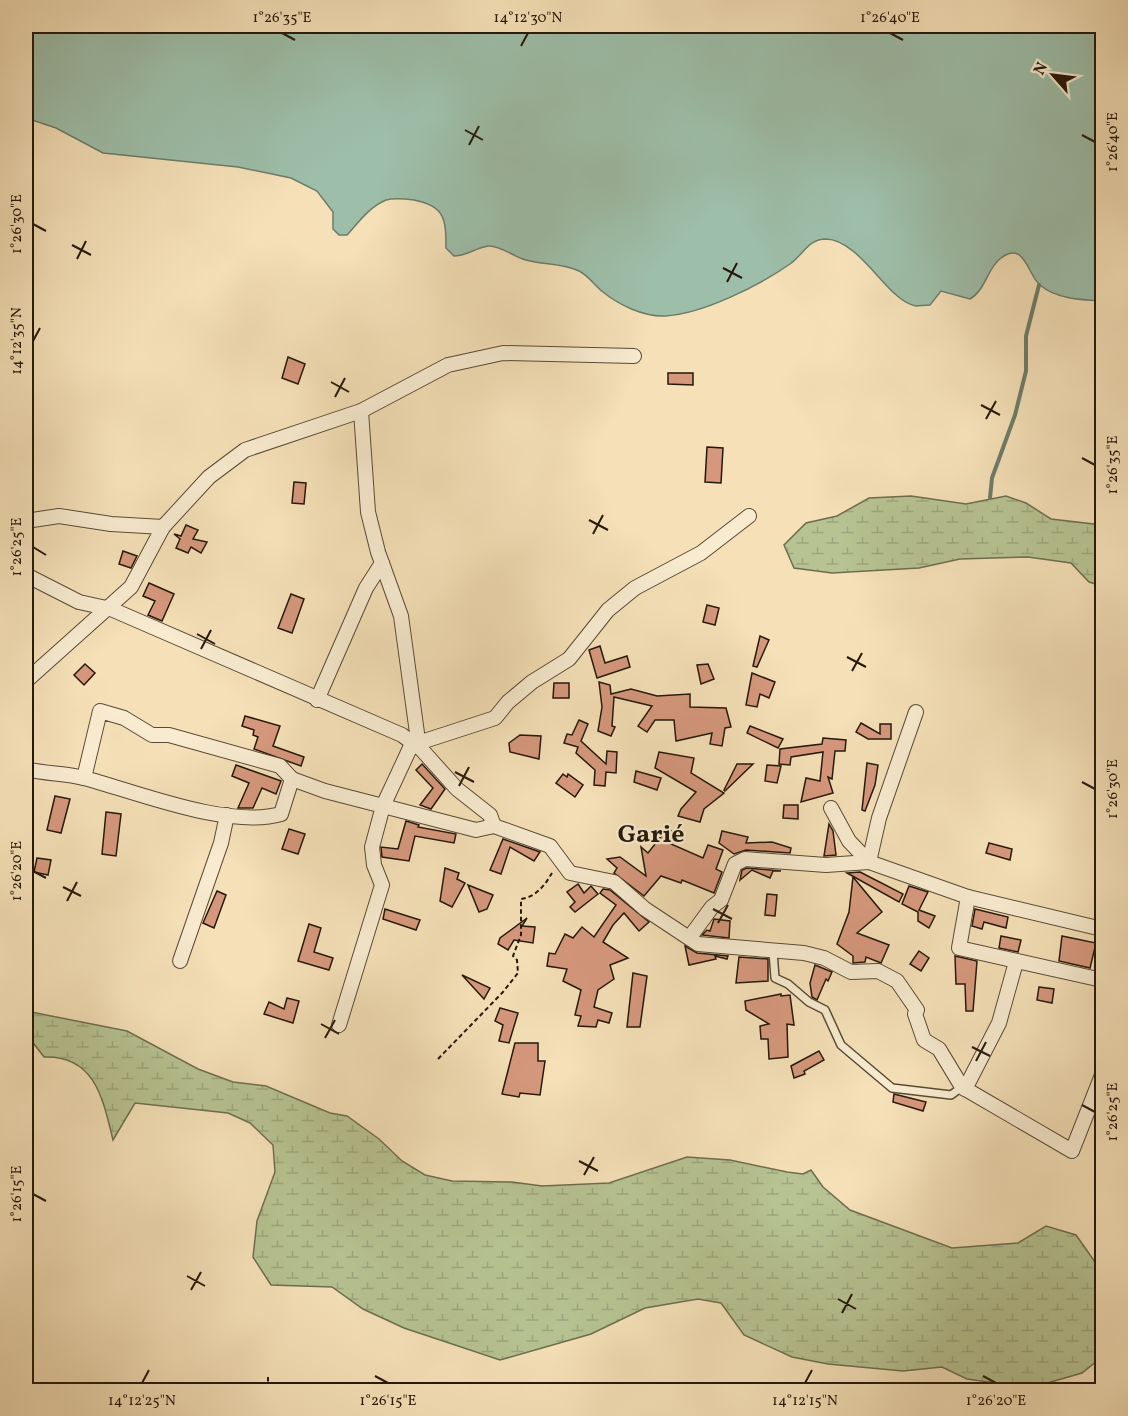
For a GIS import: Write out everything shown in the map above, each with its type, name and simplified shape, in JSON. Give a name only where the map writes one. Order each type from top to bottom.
[{"type":"street","points":[[26,681],[131,587],[164,527],[209,477],[245,450],[361,411],[448,365],[503,353],[634,356]]},
{"type":"street","points":[[339,1025],[382,885],[374,865],[372,847],[383,806],[417,733],[401,616],[382,563],[368,512],[361,411]]},
{"type":"street","points":[[26,521],[60,516],[111,524],[164,527]]},
{"type":"street","points":[[412,745],[495,718],[508,702],[532,682],[569,659],[608,610],[635,588],[701,553],[749,516]]},
{"type":"street","points":[[317,700],[366,588],[382,563]]},
{"type":"street","points":[[26,575],[79,602],[106,608],[402,735],[412,745],[422,750],[457,789],[490,815],[494,826]]},
{"type":"street","points":[[84,778],[100,711],[124,718],[152,735],[169,735],[280,766],[292,779],[325,791],[476,830],[494,826],[550,846],[570,873],[614,882],[645,909],[698,944],[804,953],[824,958],[851,972],[878,971],[897,981],[917,1010],[915,1014],[924,1040],[939,1049],[963,1088],[1072,1151],[1102,1075]]},
{"type":"street","points":[[869,862],[879,818],[916,712]]},
{"type":"street","points":[[26,769],[47,775],[84,778],[143,796],[227,815],[265,818],[281,814],[292,779]]},
{"type":"street","points":[[831,808],[857,853],[869,862],[968,897],[1102,929]]},
{"type":"street","points":[[180,961],[221,843],[227,815]]},
{"type":"street","points":[[690,937],[712,907],[721,900],[735,864],[745,859],[826,865],[869,862]]},
{"type":"street","points":[[968,897],[958,948],[1102,980]]},
{"type":"street","points":[[963,1088],[999,1023],[1016,962]]},
{"type":"lane","points":[[773,951],[775,978],[788,984],[809,1002],[825,1010],[841,1045],[892,1088],[951,1095],[963,1088]]},
{"type":"path","points":[[438,1059],[503,992],[518,973],[517,960],[513,956],[521,935],[521,899],[530,898],[545,884],[560,858]]},
{"type":"path","points":[[267,1377],[268,1390]]},
{"type":"green space","points":[[911,496],[966,504],[1006,496],[1026,503],[1051,519],[1102,525],[1102,586],[1089,582],[1071,563],[1028,557],[960,559],[919,568],[832,573],[794,568],[784,545],[806,523],[837,516],[869,498]]},
{"type":"green space","points":[[26,1011],[127,1031],[198,1069],[233,1082],[266,1086],[330,1113],[347,1116],[379,1139],[402,1161],[425,1175],[452,1181],[512,1182],[542,1186],[609,1183],[687,1157],[730,1160],[803,1174],[811,1170],[823,1187],[850,1210],[952,1248],[1018,1243],[1046,1226],[1076,1235],[1095,1262],[1102,1263],[1102,1357],[1082,1373],[1030,1388],[967,1379],[942,1367],[903,1371],[828,1364],[792,1357],[744,1335],[721,1303],[698,1299],[645,1308],[591,1334],[500,1360],[404,1328],[363,1309],[332,1287],[271,1285],[253,1257],[257,1221],[275,1172],[273,1145],[250,1123],[228,1113],[135,1103],[113,1140],[100,1095],[86,1072],[75,1063],[61,1058],[44,1057],[34,1044],[26,1042]]},
{"type":"shaded area","points":[[26,26],[1102,26],[1102,301],[1069,298],[1046,290],[1036,281],[1025,261],[1016,253],[1009,254],[996,262],[980,290],[970,299],[941,291],[930,305],[916,306],[895,294],[851,249],[839,242],[826,239],[806,248],[790,264],[763,281],[730,297],[696,310],[657,316],[632,309],[616,301],[573,268],[526,260],[493,246],[454,256],[446,248],[442,215],[432,206],[414,200],[386,200],[369,211],[347,235],[339,235],[333,229],[333,212],[317,191],[291,178],[238,167],[103,153],[56,128],[26,118]]},
{"type":"building","points":[[288,357],[305,364],[298,384],[282,378]]},
{"type":"building","points":[[668,373],[693,373],[693,385],[668,384]]},
{"type":"building","points":[[707,447],[723,448],[721,483],[705,482]]},
{"type":"building","points":[[294,482],[306,483],[304,504],[292,503]]},
{"type":"building","points":[[186,525],[198,530],[193,539],[207,542],[201,553],[191,547],[188,553],[176,548],[180,539],[174,534],[181,536]]},
{"type":"building","points":[[123,551],[137,556],[131,568],[119,564]]},
{"type":"building","points":[[149,583],[174,594],[162,621],[148,615],[155,601],[143,596]]},
{"type":"building","points":[[291,594],[304,599],[292,633],[278,628]]},
{"type":"building","points":[[707,605],[719,608],[715,625],[703,622]]},
{"type":"building","points":[[760,636],[769,640],[757,667],[753,666]]},
{"type":"building","points":[[600,646],[605,663],[627,656],[630,667],[597,678],[589,650]]},
{"type":"building","points":[[85,664],[95,673],[84,685],[74,675]]},
{"type":"building","points":[[708,664],[714,679],[701,684],[697,665]]},
{"type":"building","points":[[752,673],[775,682],[769,698],[760,694],[757,707],[746,705]]},
{"type":"building","points":[[599,682],[610,685],[611,694],[631,689],[657,696],[690,694],[690,707],[726,708],[731,727],[725,728],[722,746],[710,744],[712,733],[676,741],[674,720],[655,720],[647,732],[638,726],[652,706],[614,697],[612,726],[615,727],[611,736],[598,731],[602,707]]},
{"type":"building","points":[[554,683],[569,683],[569,698],[553,698]]},
{"type":"building","points":[[245,716],[280,726],[273,746],[304,757],[301,766],[254,749],[258,737],[253,735],[254,730],[242,726]]},
{"type":"building","points":[[579,720],[588,724],[581,741],[606,764],[607,751],[617,752],[616,773],[606,772],[605,786],[594,785],[595,770],[576,753],[578,747],[564,743],[567,734],[572,735]]},
{"type":"building","points":[[861,723],[880,734],[880,724],[891,724],[891,739],[868,739],[856,732]]},
{"type":"building","points":[[750,726],[783,739],[778,748],[747,733]]},
{"type":"building","points":[[520,735],[541,736],[539,759],[510,752],[509,743]]},
{"type":"building","points":[[823,738],[846,740],[845,751],[835,751],[832,779],[828,777],[833,793],[801,802],[806,778],[820,781],[823,752],[791,757],[790,765],[779,764],[780,749],[822,744]]},
{"type":"building","points":[[659,752],[694,758],[691,773],[724,793],[704,809],[700,822],[678,816],[696,792],[655,768]]},
{"type":"building","points":[[867,763],[878,765],[875,785],[865,811],[862,810]]},
{"type":"building","points":[[422,764],[445,789],[431,809],[420,805],[433,788],[416,770]]},
{"type":"building","points":[[737,764],[753,764],[725,791],[724,790]]},
{"type":"building","points":[[236,765],[281,781],[276,794],[262,788],[253,808],[238,808],[249,783],[232,776]]},
{"type":"building","points":[[767,765],[781,766],[777,783],[765,781]]},
{"type":"building","points":[[636,771],[661,778],[657,790],[634,782]]},
{"type":"building","points":[[563,774],[567,777],[568,774],[583,785],[575,797],[556,783]]},
{"type":"building","points":[[55,796],[70,799],[61,833],[47,830]]},
{"type":"building","points":[[784,805],[798,805],[798,819],[783,818]]},
{"type":"building","points":[[106,812],[121,814],[116,856],[102,854]]},
{"type":"building","points":[[406,821],[419,825],[418,827],[456,834],[454,843],[415,836],[409,861],[382,857],[381,847],[398,849]]},
{"type":"building","points":[[829,824],[833,831],[836,855],[824,856]]},
{"type":"building","points":[[289,829],[305,834],[298,854],[282,849]]},
{"type":"building","points":[[667,829],[679,834],[671,844],[703,858],[708,845],[723,850],[716,869],[722,872],[714,893],[682,880],[681,883],[661,876],[644,896],[614,873],[617,868],[607,859],[620,857],[646,876],[641,847],[648,853]]},
{"type":"building","points":[[722,831],[748,837],[746,843],[772,842],[791,848],[790,853],[746,850],[734,854],[719,843]]},
{"type":"building","points":[[503,839],[540,852],[534,861],[510,847],[501,874],[490,870]]},
{"type":"building","points":[[989,843],[1012,849],[1010,860],[986,853]]},
{"type":"building","points":[[37,858],[51,860],[48,875],[34,872]]},
{"type":"building","points":[[445,868],[459,873],[457,879],[465,883],[452,907],[440,901]]},
{"type":"building","points":[[747,868],[781,871],[773,871],[770,878],[752,870],[740,880],[742,870]]},
{"type":"building","points":[[860,872],[903,894],[899,902],[847,873]]},
{"type":"building","points":[[853,877],[882,912],[857,933],[889,945],[881,963],[866,957],[865,962],[853,963],[853,956],[837,944],[849,912]]},
{"type":"building","points":[[578,884],[584,893],[591,886],[598,894],[575,912],[570,907],[575,902],[567,892]]},
{"type":"building","points":[[468,885],[493,895],[487,909],[479,912]]},
{"type":"building","points":[[909,886],[928,892],[919,910],[935,916],[929,928],[918,921],[918,912],[902,904]]},
{"type":"building","points":[[603,889],[610,890],[649,922],[639,931],[624,913],[613,925],[603,942],[628,958],[610,965],[614,979],[598,990],[594,1007],[612,1013],[609,1023],[598,1020],[596,1027],[578,1026],[581,1016],[575,1015],[581,990],[563,981],[567,969],[547,966],[549,953],[555,954],[565,934],[573,938],[582,927],[594,937],[616,905],[600,893]]},
{"type":"building","points":[[217,891],[226,895],[214,928],[203,923]]},
{"type":"building","points":[[767,894],[777,895],[775,916],[765,915]]},
{"type":"building","points":[[385,909],[420,920],[416,930],[383,919]]},
{"type":"building","points":[[975,909],[1008,917],[1006,928],[984,922],[982,929],[972,926]]},
{"type":"building","points":[[527,918],[522,926],[535,927],[533,943],[514,940],[508,950],[498,944],[500,938]]},
{"type":"building","points":[[714,919],[730,921],[729,938],[702,935],[707,930],[710,931]]},
{"type":"building","points":[[309,924],[321,928],[314,952],[333,958],[329,970],[298,961]]},
{"type":"building","points":[[1001,936],[1021,940],[1018,952],[999,948]]},
{"type":"building","points":[[1062,936],[1096,943],[1090,968],[1059,961]]},
{"type":"building","points":[[685,946],[697,953],[728,956],[727,959],[715,956],[716,959],[689,965]]},
{"type":"building","points":[[919,951],[929,958],[921,971],[910,964]]},
{"type":"building","points":[[955,956],[977,961],[973,1011],[966,1011],[965,984],[956,984]]},
{"type":"building","points":[[739,957],[768,959],[768,981],[736,983]]},
{"type":"building","points":[[815,965],[832,972],[828,981],[826,979],[817,1000],[812,997],[810,983]]},
{"type":"building","points":[[633,973],[647,976],[640,1027],[627,1027]]},
{"type":"building","points":[[462,975],[490,988],[484,999]]},
{"type":"building","points":[[1039,987],[1054,989],[1052,1003],[1037,1000]]},
{"type":"building","points":[[781,994],[781,996],[790,995],[794,1025],[787,1024],[788,1057],[769,1059],[768,1039],[761,1039],[760,1026],[769,1024],[746,1010],[745,1001]]},
{"type":"building","points":[[287,998],[299,1001],[293,1023],[264,1014],[269,1002],[284,1009]]},
{"type":"building","points":[[500,1008],[518,1013],[509,1043],[499,1041],[503,1025],[495,1021]]},
{"type":"building","points":[[515,1043],[538,1043],[538,1061],[545,1061],[540,1095],[520,1093],[519,1097],[502,1094]]},
{"type":"building","points":[[819,1051],[824,1060],[804,1071],[805,1074],[794,1078],[791,1066]]},
{"type":"building","points":[[894,1094],[926,1102],[923,1111],[893,1102]]},
{"type":"waterway","points":[[990,498],[992,478],[1015,415],[1026,371],[1026,336],[1039,285]]},
{"type":"district","name":"Garié","points":[[651,833]]}]
